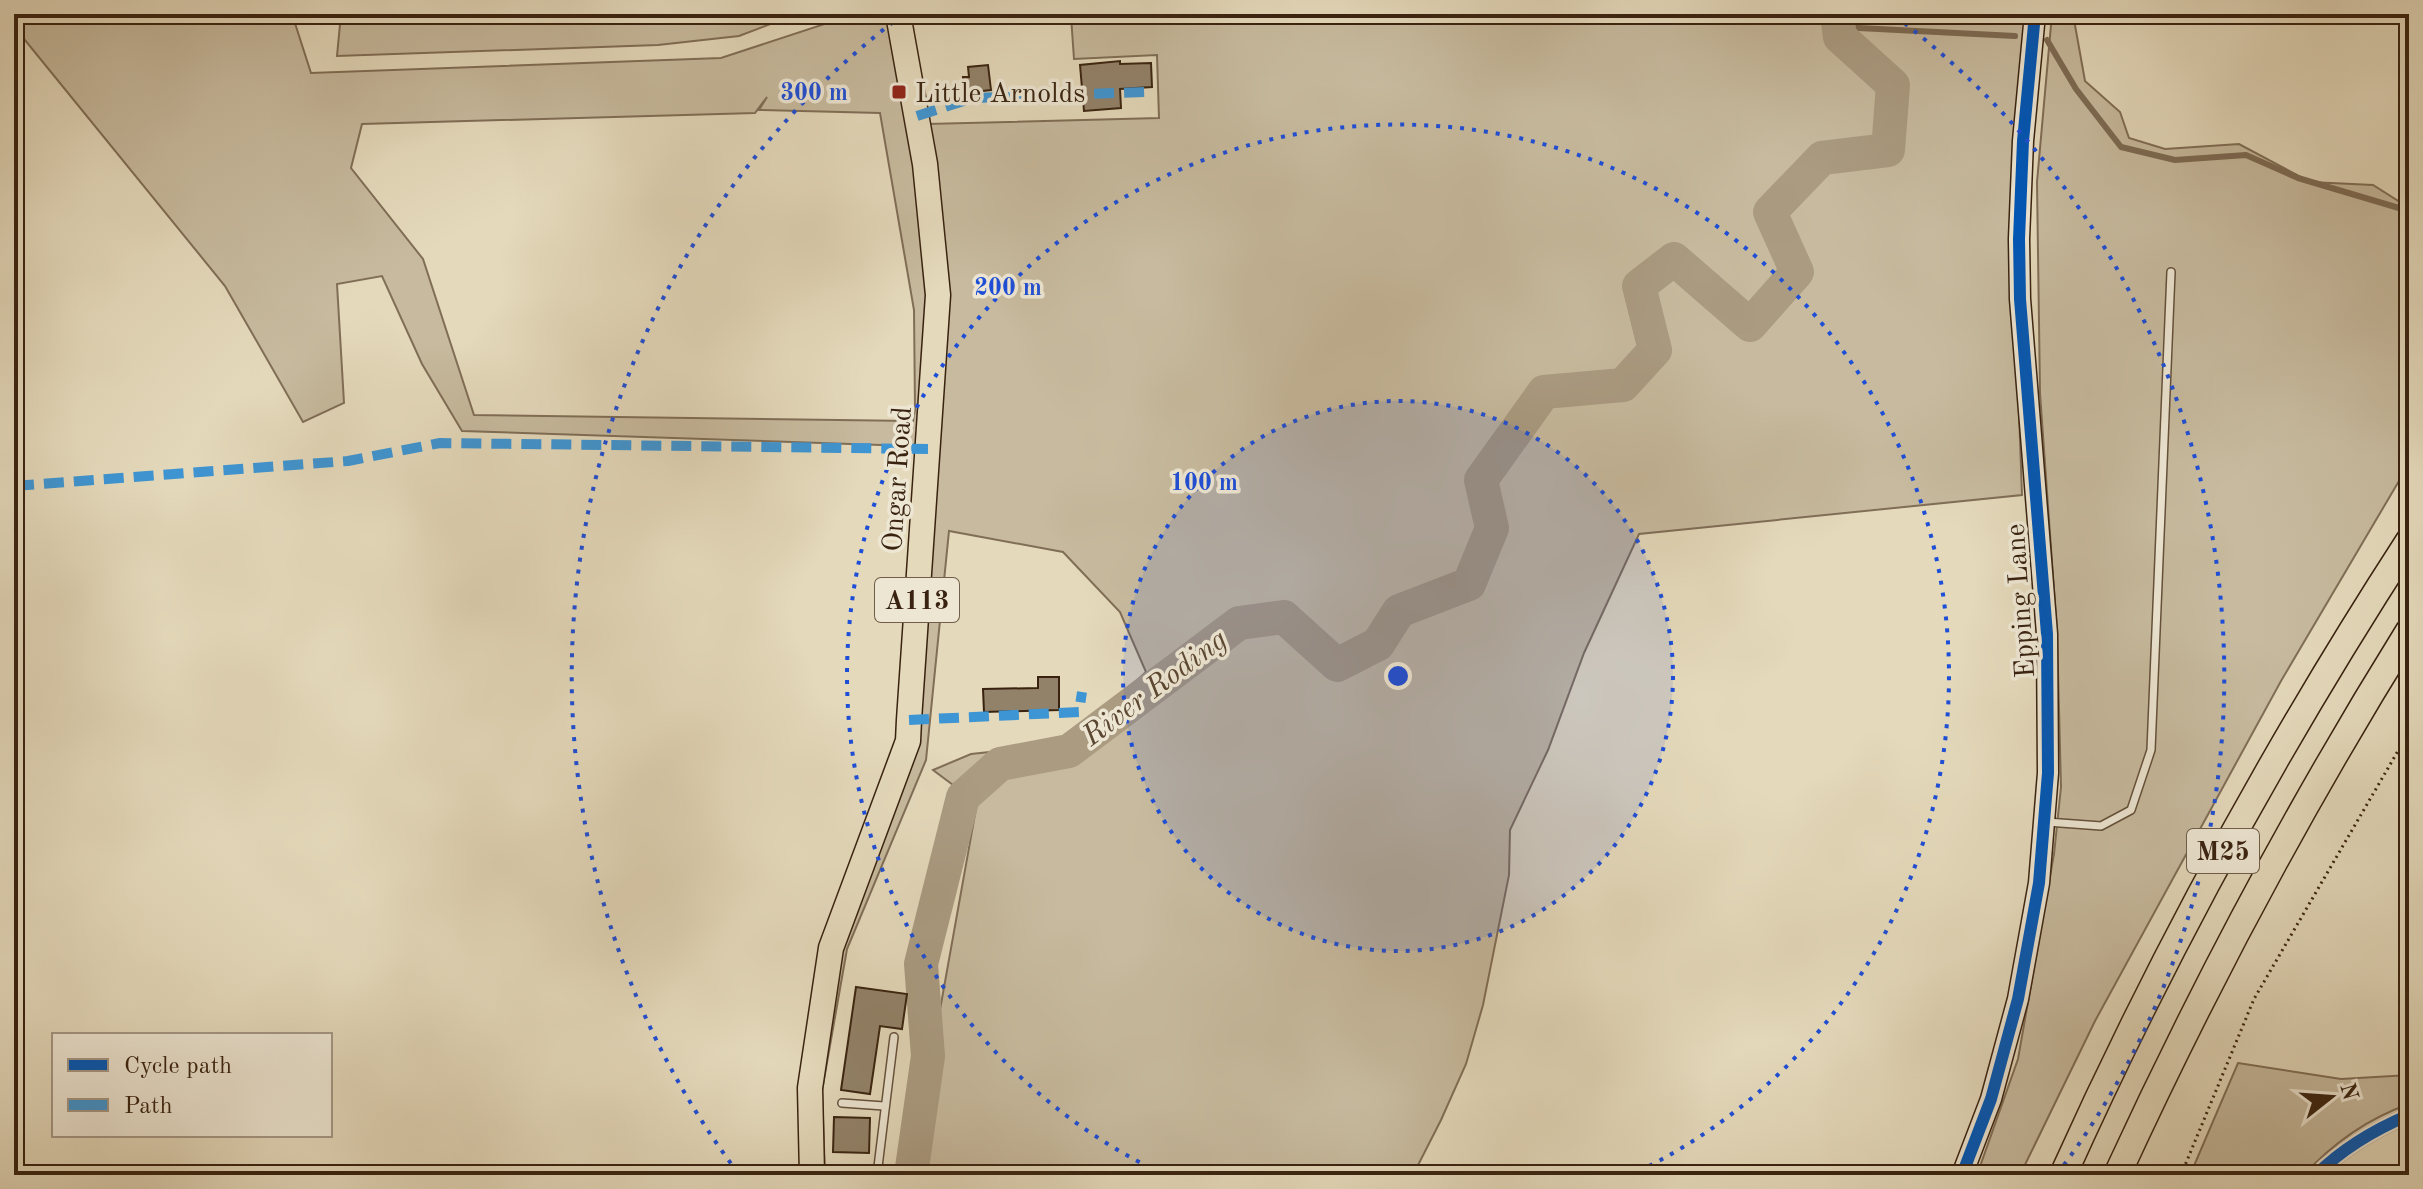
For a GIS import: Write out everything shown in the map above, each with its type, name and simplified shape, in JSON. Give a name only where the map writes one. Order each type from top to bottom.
[{"type":"highway","name":"M25","points":[[2063,1175],[2134,1022],[2228,843],[2330,666],[2409,541]]},
{"type":"highway","name":"M25","points":[[2117,1175],[2250,906],[2409,631]]},
{"type":"main road","name":"Ongar Road","points":[[812,1175],[810,1088],[831,948],[908,741],[938,295],[925,164],[898,14]]},
{"type":"street","name":"Epping Lane","points":[[1962,1175],[1991,1099],[2018,999],[2037,896],[2045,822],[2049,722],[2047,634],[2020,299],[2019,239],[2023,141],[2035,14]]},
{"type":"street","points":[[2316,1175],[2348,1149],[2409,1115]]},
{"type":"lane","points":[[2045,822],[2101,826],[2131,810],[2151,750],[2171,272]]},
{"type":"lane","points":[[877,1175],[894,1037]]},
{"type":"lane","points":[[842,1103],[884,1106]]},
{"type":"path","points":[[2181,1175],[2254,999],[2409,732]]},
{"type":"shaded area","points":[[14,14],[292,14],[311,73],[721,58],[855,14],[2026,14],[2012,219],[2022,495],[1639,534],[1584,653],[1548,750],[1510,830],[1509,875],[1483,1005],[1466,1064],[1413,1175],[920,1175],[938,1021],[977,803],[933,770],[971,754],[1067,744],[1146,672],[1120,612],[1063,552],[949,531],[926,760],[847,949],[822,1091],[825,1175],[804,1175],[802,1091],[898,738],[919,443],[910,446],[462,431],[422,364],[382,276],[337,284],[344,403],[303,422],[225,286],[20,34]],"holes":[[[1071,16],[1074,59],[1157,55],[1159,118],[927,124],[908,21]],[[767,97],[759,110],[880,113],[914,310],[913,421],[474,415],[423,259],[351,168],[362,124],[755,113]]]},
{"type":"shaded area","points":[[341,14],[797,14],[739,36],[658,45],[337,56]]},
{"type":"shaded area","points":[[2052,14],[2073,14],[2085,81],[2120,112],[2129,138],[2165,149],[2239,144],[2310,182],[2373,185],[2400,202],[2409,202],[2409,464],[2281,681],[2095,1021],[2020,1175],[1977,1175],[2018,1059],[2054,854],[2061,787],[2057,632],[2040,393],[2037,182]]},
{"type":"shaded area","points":[[2238,1063],[2341,1079],[2409,1075],[2409,1104],[2352,1133],[2304,1175],[2190,1175]]},
{"type":"building","points":[[1120,61],[1120,64],[1151,63],[1152,87],[1120,89],[1121,108],[1084,111],[1080,65]]},
{"type":"building","points":[[988,65],[991,90],[965,93],[963,77],[969,77],[968,67]]},
{"type":"building","points":[[1038,677],[1059,677],[1059,710],[984,712],[983,689],[1038,688]]},
{"type":"building","points":[[856,987],[907,994],[902,1029],[880,1026],[870,1094],[841,1090]]},
{"type":"building","points":[[834,1117],[870,1118],[869,1153],[833,1152]]},
{"type":"waterway","name":"River Roding","points":[[911,1175],[928,1056],[921,964],[963,797],[1000,764],[1069,751],[1239,623],[1284,617],[1337,665],[1378,644],[1399,611],[1469,584],[1492,528],[1481,480],[1544,392],[1623,385],[1655,350],[1639,286],[1674,259],[1750,325],[1797,272],[1770,212],[1822,158],[1888,150],[1893,85],[1840,37],[1837,14]]},
{"type":"waterway","points":[[1839,27],[2015,36]]},
{"type":"waterway","points":[[2047,40],[2076,89],[2121,147],[2175,160],[2246,155],[2298,178],[2409,211]]},
{"type":"waterway","points":[[912,1169],[958,1175]]},
{"type":"marked path","points":[[917,116],[973,98],[1145,92]]},
{"type":"marked path","points":[[14,486],[348,461],[440,443],[928,449]]},
{"type":"marked path","points":[[909,720],[1079,712],[1082,692]]},
{"type":"cycle path","points":[[1962,1175],[1991,1099],[2018,999],[2039,883],[2048,773],[2047,634],[2020,299],[2023,141],[2035,14]]},
{"type":"cycle path","points":[[2316,1175],[2360,1141],[2409,1115]]},
{"type":"place","name":"Little Arnolds","points":[[899,92]]}]
